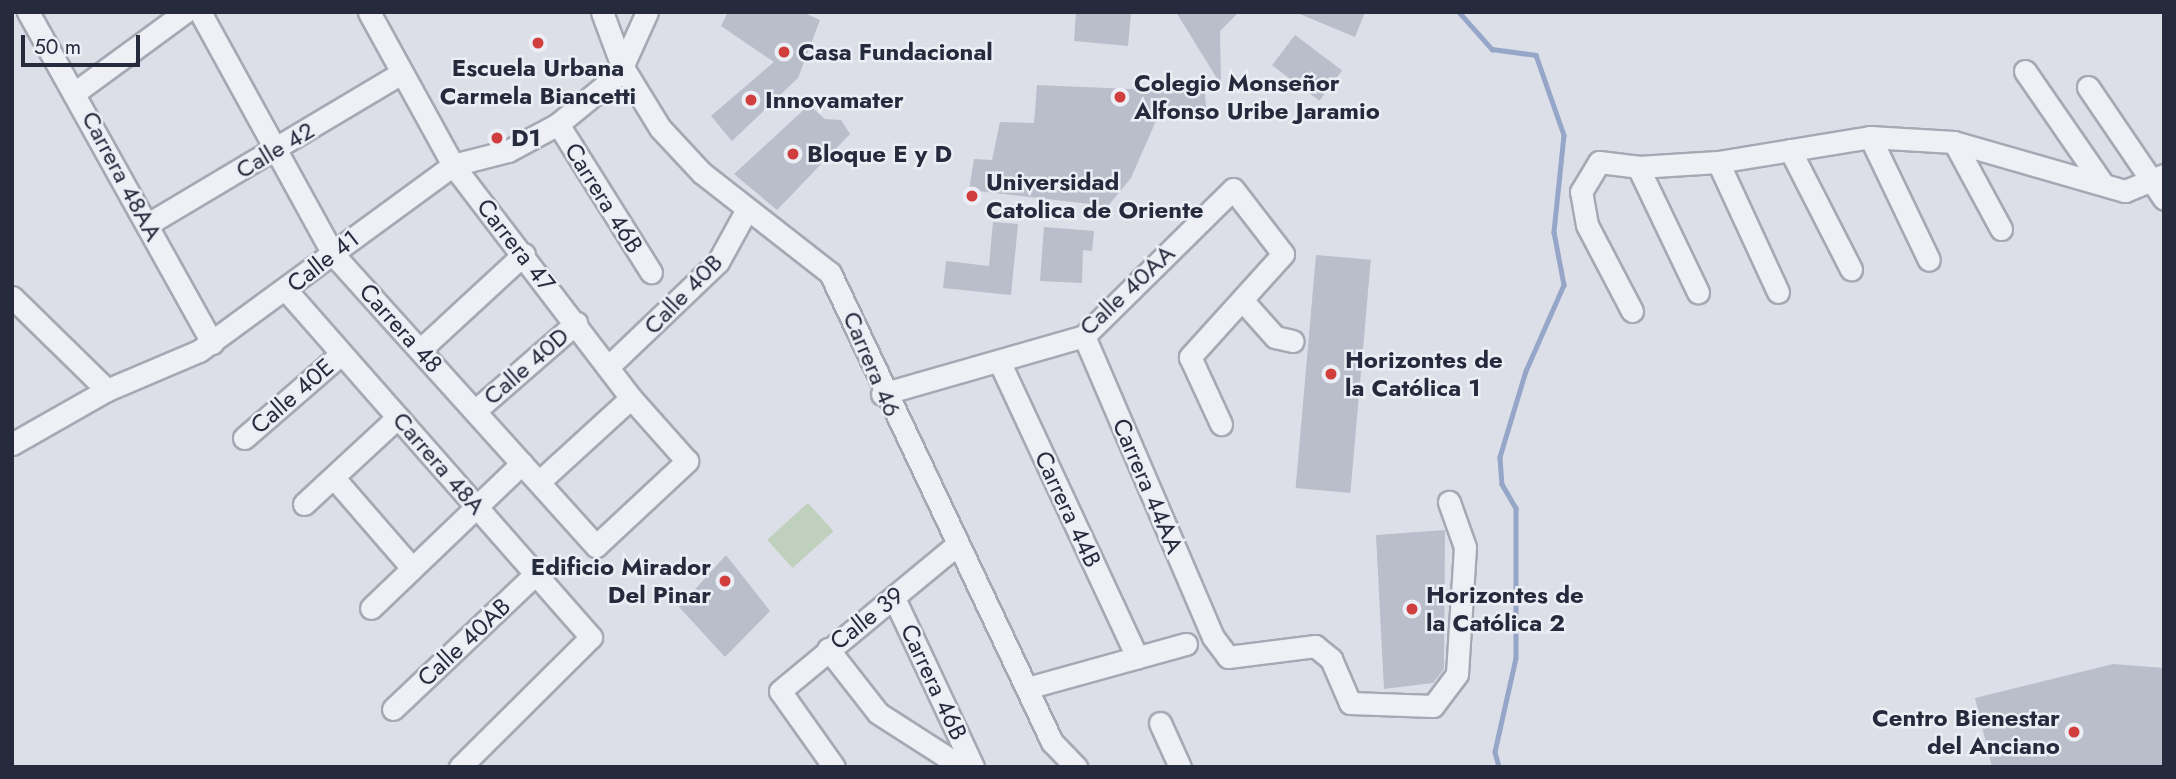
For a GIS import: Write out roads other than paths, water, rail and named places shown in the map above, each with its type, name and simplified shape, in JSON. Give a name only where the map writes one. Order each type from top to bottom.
[{"type":"street","name":"Carrera 48AA","points":[[28,12],[76,91],[212,342]]},
{"type":"street","points":[[76,91],[185,12]]},
{"type":"street","name":"Carrera 48","points":[[200,12],[333,254],[596,546]]},
{"type":"street","name":"Carrera 47","points":[[369,12],[400,74],[453,165],[524,254],[631,398],[687,461],[596,546]]},
{"type":"street","name":"Carrera 46","points":[[602,12],[622,66],[660,128],[746,211],[830,273],[883,394],[1052,742],[1076,767]]},
{"type":"street","name":"Calle 41","points":[[12,444],[107,390],[212,342],[453,165],[508,151],[558,124],[609,85],[622,66],[647,12]]},
{"type":"street","points":[[2025,71],[2103,184]]},
{"type":"street","name":"Calle 42","points":[[148,224],[275,151],[400,74]]},
{"type":"street","points":[[1632,311],[1587,225],[1581,192],[1599,162],[1638,167],[1718,162],[1870,137],[1954,142],[2125,191],[2160,186],[2088,87]]},
{"type":"street","name":"Carrera 46B","points":[[558,124],[651,272]]},
{"type":"street","points":[[1870,137],[1929,260]]},
{"type":"street","points":[[1954,142],[2001,229]]},
{"type":"street","points":[[1790,150],[1851,269]]},
{"type":"street","points":[[1718,162],[1778,292]]},
{"type":"street","points":[[1638,167],[1698,292]]},
{"type":"street","name":"Calle 40AA","points":[[883,394],[929,375],[999,361],[1084,336],[1233,189],[1283,254],[1242,300]]},
{"type":"street","name":"Calle 40B","points":[[608,367],[718,262],[746,211]]},
{"type":"street","points":[[421,349],[524,254]]},
{"type":"street","name":"Carrera 48A","points":[[286,290],[591,637],[460,767]]},
{"type":"street","points":[[12,297],[107,390]]},
{"type":"street","points":[[1221,424],[1190,357],[1242,300],[1275,337],[1293,341]]},
{"type":"street","name":"Calle 40D","points":[[476,410],[576,323]]},
{"type":"street","name":"Carrera 44AA","points":[[1084,336],[1213,637],[1223,654],[1236,659],[1315,646],[1331,659],[1350,703],[1361,708],[1433,706],[1457,674],[1465,547],[1449,502]]},
{"type":"street","name":"Calle 40E","points":[[244,438],[341,354]]},
{"type":"street","name":"Carrera 44B","points":[[999,361],[1137,657]]},
{"type":"street","points":[[540,481],[631,398]]},
{"type":"street","points":[[304,504],[398,417]]},
{"type":"street","points":[[371,608],[479,508],[523,463]]},
{"type":"street","points":[[334,478],[412,568]]},
{"type":"street","name":"Calle 39","points":[[834,767],[780,691],[955,546]]},
{"type":"street","name":"Calle 40AB","points":[[393,709],[534,575]]},
{"type":"street","name":"Carrera 46B","points":[[894,598],[974,767]]},
{"type":"street","points":[[1027,688],[1186,644]]},
{"type":"street","points":[[828,649],[878,713],[962,767]]},
{"type":"street","points":[[1160,723],[1180,767]]},
{"type":"waterway","points":[[1459,12],[1492,49],[1536,55],[1564,135],[1554,232],[1564,285],[1526,371],[1500,457],[1502,484],[1516,508],[1516,658],[1495,752],[1499,767]]},
{"type":"place","name":"Escuela Urbana Carmela Biancetti","points":[[538,43]]},
{"type":"place","name":"Casa Fundacional","points":[[784,52]]},
{"type":"place","name":"Colegio Monseñor Alfonso Uribe Jaramio","points":[[1120,97]]},
{"type":"place","name":"Innovamater","points":[[751,100]]},
{"type":"place","name":"D1","points":[[497,138]]},
{"type":"place","name":"Bloque E y D","points":[[793,154]]},
{"type":"place","name":"Universidad Catolica de Oriente","points":[[972,196]]},
{"type":"place","name":"Horizontes de la Católica 1","points":[[1331,374]]},
{"type":"place","name":"Edificio Mirador Del Pinar","points":[[725,581]]},
{"type":"place","name":"Horizontes de la Católica 2","points":[[1412,609]]},
{"type":"place","name":"Centro Bienestar del Anciano","points":[[2074,732]]}]
